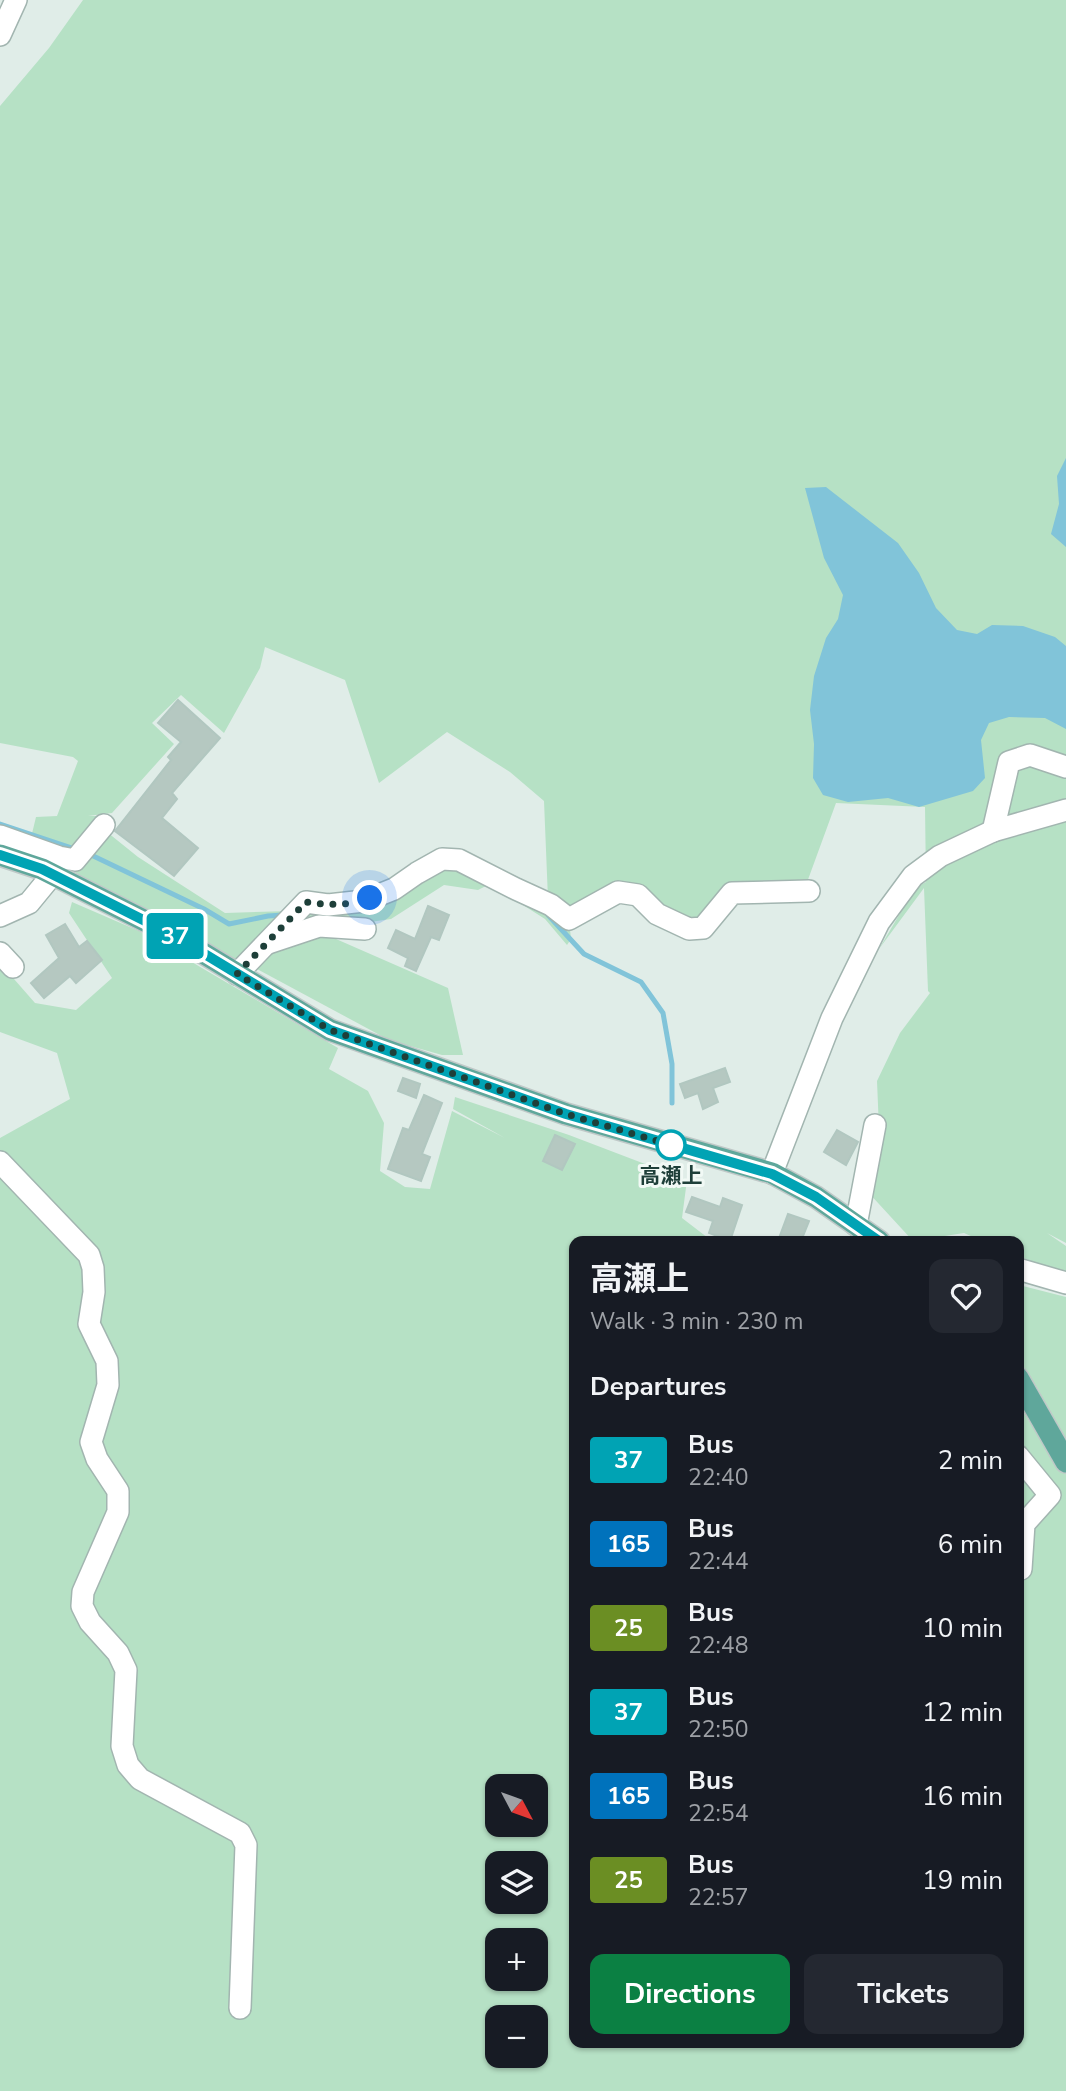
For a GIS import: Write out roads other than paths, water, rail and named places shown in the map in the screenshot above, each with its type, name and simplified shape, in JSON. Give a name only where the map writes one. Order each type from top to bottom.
[{"type":"main road","points":[[0,855],[52,875],[175,936],[330,1030],[566,1114],[772,1174],[816,1197],[872,1236]]},
{"type":"main road","points":[[1024,1388],[1066,1462]]},
{"type":"street","points":[[0,35],[16,0]]},
{"type":"street","points":[[993,831],[1009,762],[1030,755],[1066,767]]},
{"type":"street","points":[[772,1174],[832,1018],[879,922],[913,876],[940,856],[993,831],[1066,810]]},
{"type":"street","points":[[0,836],[59,857],[80,853],[104,825]]},
{"type":"street","points":[[237,974],[306,902],[328,905],[364,901],[394,889],[442,859],[459,860],[551,905],[569,919],[618,892],[638,895],[657,914],[689,929],[703,928],[732,893],[809,891]]},
{"type":"street","points":[[0,916],[29,903],[52,875]]},
{"type":"street","points":[[266,944],[319,926],[365,929]]},
{"type":"street","points":[[856,1225],[875,1125]]},
{"type":"street","points":[[0,1162],[89,1255],[93,1268],[94,1292],[89,1324],[107,1361],[108,1385],[91,1442],[97,1459],[118,1491],[118,1512],[83,1592],[82,1606],[90,1622],[118,1653],[126,1670],[122,1746],[128,1765],[140,1779],[240,1833],[246,1845],[240,2008]]},
{"type":"street","points":[[1024,1271],[1066,1283]]},
{"type":"street","points":[[1024,1463],[1050,1495],[1024,1524]]},
{"type":"water","points":[[1066,458],[1066,547],[1051,534],[1059,504],[1057,476]]},
{"type":"water","points":[[826,487],[898,543],[919,573],[936,608],[957,630],[977,634],[992,625],[1023,626],[1055,637],[1066,646],[1066,729],[1045,718],[1009,717],[989,723],[981,740],[985,778],[973,791],[919,807],[888,798],[848,802],[823,795],[813,778],[814,744],[810,710],[814,676],[826,638],[838,619],[843,595],[824,558],[805,488]]},
{"type":"waterway","points":[[0,824],[78,850]]},
{"type":"waterway","points":[[87,853],[204,909],[229,924],[283,915]]},
{"type":"waterway","points":[[548,915],[584,954],[641,982],[663,1013],[672,1064],[672,1103]]},
{"type":"place","name":"高瀬上","points":[[671,1145]]}]
